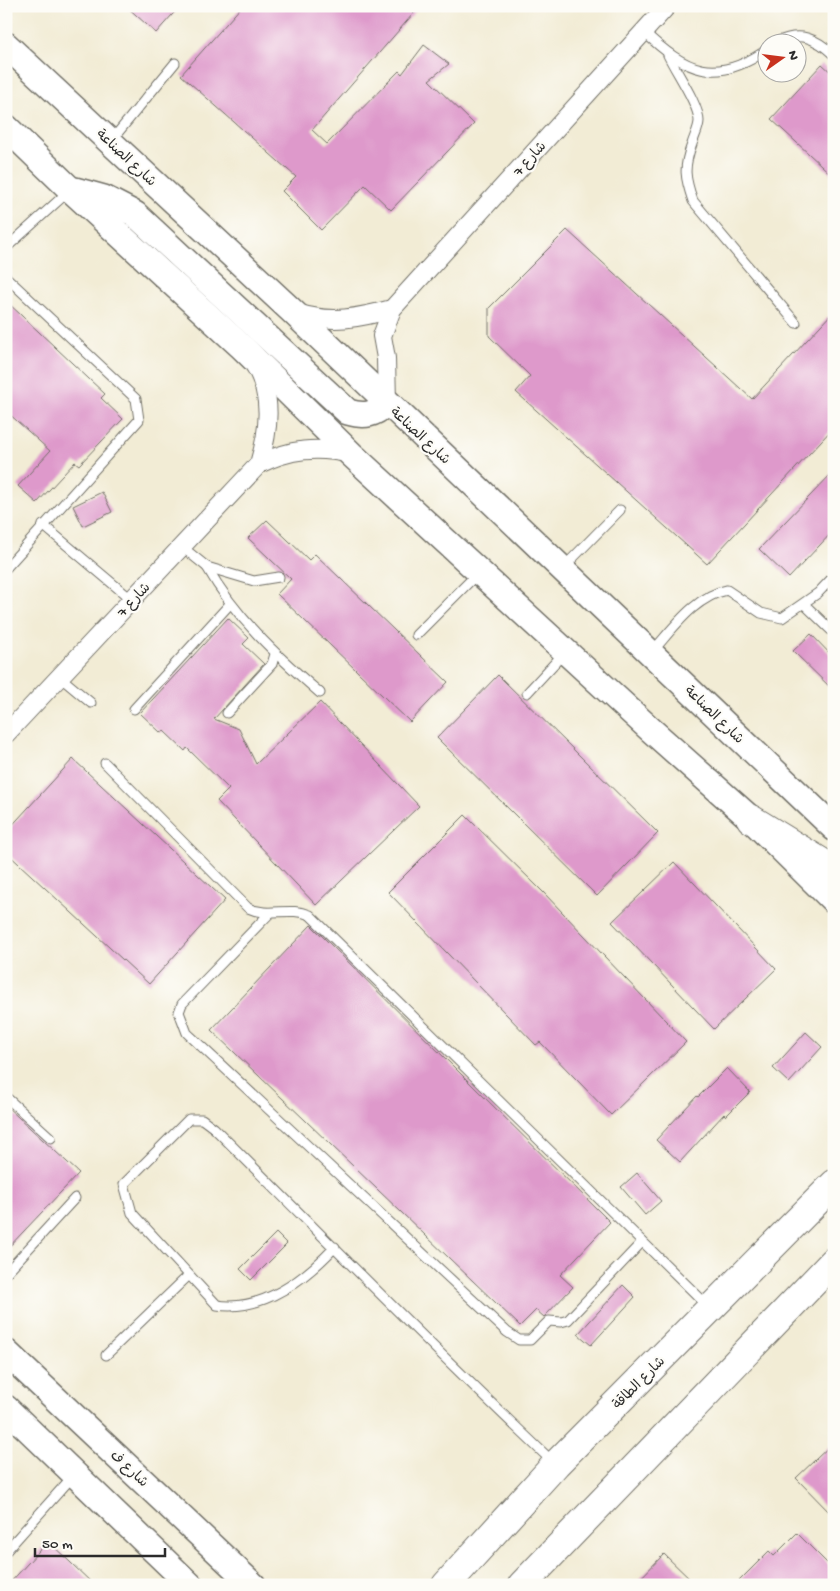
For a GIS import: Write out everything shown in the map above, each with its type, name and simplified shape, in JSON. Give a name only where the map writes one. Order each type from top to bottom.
[{"type":"main road","points":[[751,819],[834,872]]},
{"type":"main road","name":"شارع الطاقة","points":[[446,1585],[556,1464],[834,1184]]},
{"type":"main road","points":[[522,1585],[834,1261]]},
{"type":"street","name":"شارع 7","points":[[387,403],[386,358],[382,336],[392,310],[667,6]]},
{"type":"street","name":"شارع الصناعة","points":[[6,45],[292,311],[834,828]]},
{"type":"street","points":[[6,127],[70,189],[243,348],[351,454],[565,652],[751,819],[834,901]]},
{"type":"street","points":[[70,189],[104,198],[135,214],[348,412],[360,416],[371,415],[387,403]]},
{"type":"street","points":[[292,311],[318,320],[345,319],[392,310]]},
{"type":"street","name":"شارع 7","points":[[243,348],[257,368],[266,391],[269,416],[266,440],[259,464]]},
{"type":"street","name":"شارع 7","points":[[6,734],[259,464],[295,451],[332,450],[351,454]]},
{"type":"street","name":"شارع ف","points":[[6,1352],[253,1585]]},
{"type":"street","points":[[6,1408],[190,1585]]},
{"type":"lane","points":[[643,31],[668,55],[684,87],[696,103],[699,122],[690,150],[685,178],[693,201],[796,323]]},
{"type":"lane","points":[[808,37],[824,45],[834,55]]},
{"type":"lane","points":[[668,55],[698,68],[718,72],[747,63],[758,56]]},
{"type":"lane","points":[[110,142],[175,63]]},
{"type":"lane","points":[[6,248],[70,189]]},
{"type":"lane","points":[[6,277],[136,399],[139,420],[6,568]]},
{"type":"lane","points":[[562,569],[620,510]]},
{"type":"lane","points":[[43,525],[132,600]]},
{"type":"lane","points":[[181,546],[207,567],[230,604],[275,654],[320,693]]},
{"type":"lane","points":[[207,567],[254,580],[279,577]]},
{"type":"lane","points":[[416,635],[479,572]]},
{"type":"lane","points":[[650,653],[699,602],[714,592],[727,590],[761,613],[782,618],[804,604],[834,576]]},
{"type":"lane","points":[[134,709],[230,604]]},
{"type":"lane","points":[[804,604],[834,633]]},
{"type":"lane","points":[[527,693],[565,652]]},
{"type":"lane","points":[[228,714],[272,664],[275,654]]},
{"type":"lane","points":[[60,677],[91,703]]},
{"type":"lane","points":[[105,763],[248,908],[258,913],[270,914],[290,910],[310,915],[710,1308]]},
{"type":"lane","points":[[270,914],[182,1004],[179,1012],[187,1033],[507,1332],[519,1340],[530,1340],[550,1321],[560,1322],[568,1320],[642,1242]]},
{"type":"lane","points":[[6,1097],[51,1138]]},
{"type":"lane","points":[[335,1247],[314,1270],[292,1286],[253,1303],[232,1307],[217,1305],[188,1276],[132,1212],[124,1184],[189,1119],[202,1119],[214,1128],[556,1464]]},
{"type":"lane","points":[[7,1271],[75,1198]]},
{"type":"lane","points":[[106,1355],[188,1276]]},
{"type":"lane","points":[[6,1550],[75,1474]]},
{"type":"building","points":[[126,6],[180,6],[156,33]]},
{"type":"building","points":[[242,6],[420,6],[312,130],[327,144],[399,71],[402,74],[424,45],[449,64],[429,80],[474,124],[391,210],[365,185],[321,230],[282,191],[296,177],[181,75]]},
{"type":"building","points":[[822,64],[834,75],[834,177],[771,119],[805,82],[808,82],[808,79]]},
{"type":"building","points":[[567,230],[752,399],[834,311],[834,427],[707,564],[516,392],[530,376],[489,336],[489,308]]},
{"type":"building","points":[[6,301],[105,394],[101,398],[123,419],[79,465],[75,462],[37,503],[18,486],[50,451],[6,411]]},
{"type":"building","points":[[834,471],[834,530],[789,578],[759,549]]},
{"type":"building","points":[[102,492],[112,512],[83,526],[73,506]]},
{"type":"building","points":[[267,520],[309,560],[315,554],[448,682],[410,722],[277,594],[291,579],[248,538]]},
{"type":"building","points":[[228,618],[249,638],[243,644],[264,664],[214,719],[239,729],[256,764],[320,702],[419,806],[316,905],[217,801],[229,789],[187,748],[185,751],[164,731],[161,733],[140,713]]},
{"type":"building","points":[[811,634],[834,658],[834,691],[793,651]]},
{"type":"building","points":[[498,675],[658,833],[597,896],[437,738]]},
{"type":"building","points":[[73,759],[225,900],[149,984],[6,852],[6,832]]},
{"type":"building","points":[[465,815],[543,892],[686,1042],[611,1115],[540,1042],[536,1045],[388,892]]},
{"type":"building","points":[[674,862],[776,969],[714,1029],[612,922]]},
{"type":"building","points":[[311,925],[610,1222],[560,1275],[573,1287],[544,1317],[536,1310],[520,1326],[211,1030]]},
{"type":"building","points":[[806,1032],[822,1047],[789,1083],[773,1068]]},
{"type":"building","points":[[727,1068],[750,1092],[726,1116],[724,1114],[680,1162],[656,1140],[697,1096]]},
{"type":"building","points":[[6,1106],[79,1173],[6,1250]]},
{"type":"building","points":[[637,1173],[661,1201],[645,1215],[621,1187]]},
{"type":"building","points":[[276,1233],[287,1244],[251,1280],[240,1269]]},
{"type":"building","points":[[623,1285],[635,1297],[591,1345],[578,1334]]},
{"type":"building","points":[[834,1442],[834,1517],[796,1478]]},
{"type":"building","points":[[797,1533],[834,1570],[834,1585],[735,1585],[769,1551],[774,1556]]},
{"type":"building","points":[[48,1541],[94,1585],[8,1585]]},
{"type":"building","points":[[664,1554],[696,1585],[634,1585]]}]
